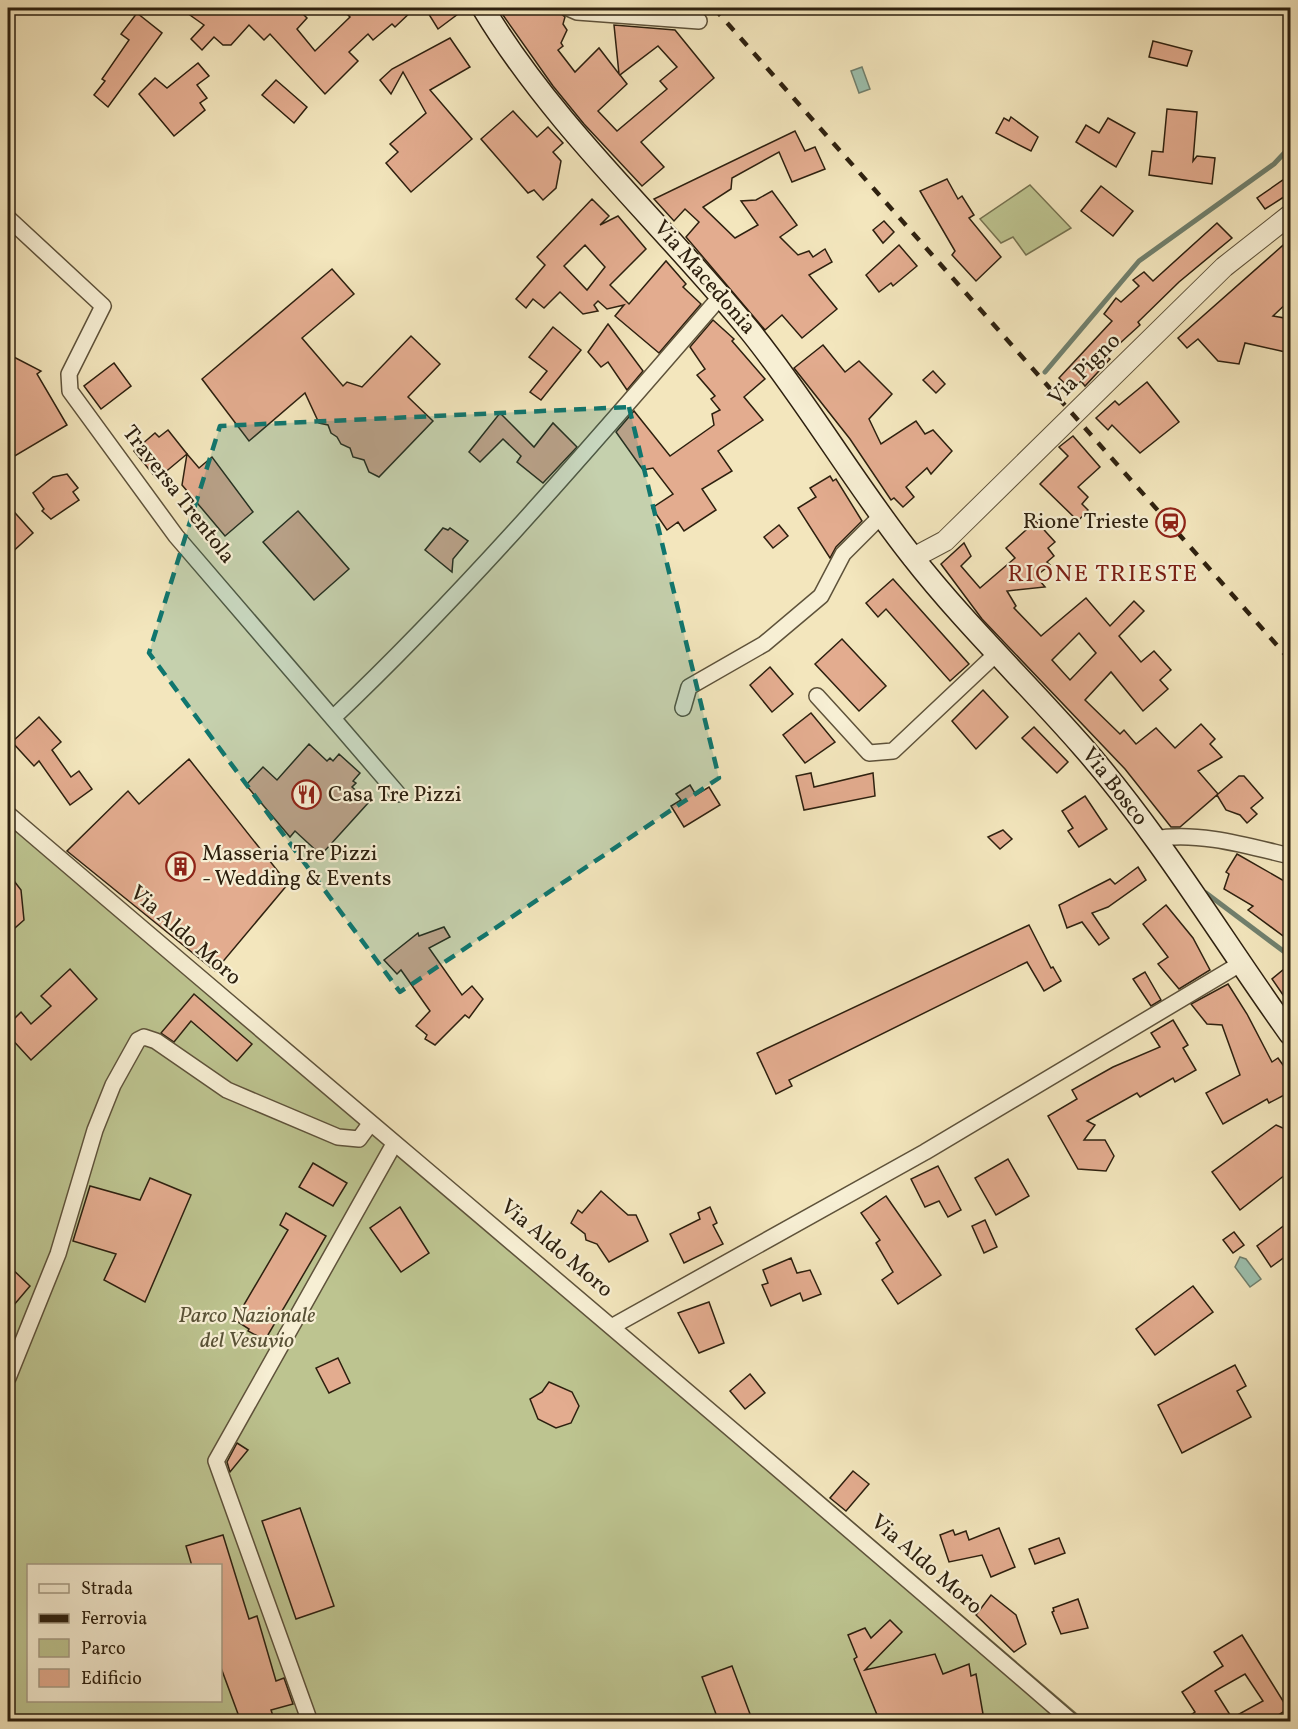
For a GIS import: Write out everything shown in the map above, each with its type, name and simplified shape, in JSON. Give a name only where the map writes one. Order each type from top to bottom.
[{"type":"main road","name":"Via Macedonia","points":[[483,8],[511,54],[541,94],[721,296],[813,413],[881,516],[913,558]]},
{"type":"main road","name":"Via Bosco","points":[[913,558],[996,654],[1083,747],[1154,839],[1290,1034]]},
{"type":"street","points":[[568,8],[577,12],[699,21]]},
{"type":"street","name":"Via Pigno","points":[[913,558],[945,541],[1224,267],[1290,215]]},
{"type":"street","name":"Traversa Trentola","points":[[8,218],[103,306],[69,374],[70,391],[176,536],[398,794]]},
{"type":"street","points":[[334,717],[405,649],[480,569],[721,296]]},
{"type":"street","points":[[683,708],[689,687],[764,644],[821,596],[843,554],[881,516]]},
{"type":"street","points":[[818,696],[869,753],[893,751],[996,654]]},
{"type":"street","name":"Via Aldo Moro","points":[[8,814],[370,1124],[613,1326],[1072,1722]]},
{"type":"street","points":[[1154,839],[1172,836],[1190,837],[1290,856]]},
{"type":"street","points":[[613,1326],[925,1152],[1240,964]]},
{"type":"street","points":[[8,1378],[58,1254],[95,1130],[113,1085],[138,1040],[144,1037],[156,1041],[227,1090],[338,1137],[359,1139],[370,1124]]},
{"type":"street","points":[[310,1722],[216,1461],[394,1144]]},
{"type":"highlighted area","points":[[629,407],[719,778],[400,992],[149,653],[220,426]]},
{"type":"green space","points":[[1030,185],[1071,228],[1026,255],[1013,237],[1001,243],[980,219]]},
{"type":"green space","name":"Parco Nazionale del Vesuvio","points":[[8,809],[404,1148],[799,1476],[1085,1721],[8,1721]]},
{"type":"shaded area","points":[[862,67],[870,89],[859,93],[851,71]]},
{"type":"shaded area","points":[[1240,1257],[1246,1259],[1261,1279],[1250,1287],[1235,1267]]},
{"type":"building","points":[[180,8],[297,8],[307,18],[297,29],[315,51],[350,17],[341,8],[415,8],[395,27],[392,24],[373,40],[368,34],[349,52],[358,61],[325,94],[270,34],[264,40],[249,25],[231,45],[223,45],[214,37],[202,50],[191,39],[204,25]]},
{"type":"building","points":[[425,8],[466,8],[438,29]]},
{"type":"building","points":[[498,8],[551,8],[565,17],[563,24],[567,30],[561,43],[563,46],[558,50],[575,72],[599,48],[619,74],[614,25],[675,30],[714,78],[641,142],[664,167],[642,186],[584,124],[553,86]],"holes":[[[658,46],[677,67],[660,81],[667,89],[617,131],[598,111],[627,84],[620,75]]]},
{"type":"building","points":[[137,13],[162,33],[108,107],[94,95],[105,81],[102,79],[129,40],[121,34]]},
{"type":"building","points":[[450,38],[470,67],[430,90],[472,139],[411,192],[386,163],[398,152],[390,144],[426,113],[403,72],[391,94],[380,80],[392,69]]},
{"type":"building","points":[[1153,41],[1192,51],[1187,66],[1149,57]]},
{"type":"building","points":[[198,63],[209,76],[197,85],[207,98],[200,103],[205,110],[174,136],[139,94],[155,78],[167,88]]},
{"type":"building","points":[[276,80],[307,107],[294,123],[262,95]]},
{"type":"building","points":[[1167,109],[1197,112],[1193,161],[1197,156],[1215,158],[1212,184],[1149,175],[1152,151],[1163,152]]},
{"type":"building","points":[[513,111],[537,137],[548,127],[563,143],[553,152],[561,161],[556,188],[543,200],[534,190],[528,193],[481,139]]},
{"type":"building","points":[[1011,117],[1038,137],[1031,151],[996,133],[1004,118],[1009,121]]},
{"type":"building","points":[[1108,118],[1135,133],[1116,167],[1076,142],[1086,125],[1099,133]]},
{"type":"building","points":[[795,131],[805,151],[815,147],[825,169],[792,182],[779,152],[732,178],[731,189],[703,207],[735,238],[758,225],[741,201],[756,200],[772,191],[797,225],[780,237],[798,255],[809,251],[813,257],[825,249],[832,262],[809,275],[837,309],[802,338],[782,315],[765,330],[686,237],[699,222],[685,209],[674,221],[654,199]]},
{"type":"building","points":[[1290,175],[1290,193],[1265,209],[1257,198]]},
{"type":"building","points":[[947,179],[958,199],[962,196],[974,215],[969,218],[1001,257],[976,281],[952,255],[955,251],[920,191]]},
{"type":"building","points":[[1101,186],[1133,211],[1113,236],[1081,211]]},
{"type":"building","points":[[592,199],[609,216],[600,225],[618,216],[646,249],[610,285],[629,304],[666,261],[686,284],[683,287],[701,304],[659,353],[615,316],[624,305],[607,309],[598,301],[594,305],[598,311],[583,314],[560,292],[544,308],[533,299],[526,308],[516,299],[545,265],[537,257]],"holes":[[[585,245],[605,267],[587,290],[564,266]]]},
{"type":"building","points":[[884,221],[894,232],[883,243],[873,230]]},
{"type":"building","points":[[1217,223],[1232,238],[1179,282],[1138,322],[1140,325],[1106,356],[1110,359],[1085,386],[1081,381],[1072,390],[1059,378],[1112,321],[1104,314],[1116,298],[1121,302],[1139,286],[1133,280],[1144,272],[1153,281]]},
{"type":"building","points":[[1290,239],[1290,300],[1273,316],[1290,319],[1290,353],[1245,343],[1239,364],[1218,361],[1198,339],[1187,348],[1178,338]]},
{"type":"building","points":[[899,245],[917,266],[893,286],[891,283],[879,292],[866,275]]},
{"type":"building","points":[[332,269],[354,294],[302,338],[343,386],[347,382],[362,387],[411,336],[440,364],[408,397],[433,421],[379,477],[369,472],[364,460],[353,457],[350,448],[341,444],[331,433],[328,425],[319,423],[305,393],[249,441],[202,379]]},
{"type":"building","points":[[713,320],[734,339],[732,341],[765,379],[744,397],[763,420],[718,451],[732,471],[702,489],[716,510],[684,531],[678,522],[667,530],[652,508],[673,494],[653,468],[643,470],[616,432],[634,411],[670,456],[714,425],[712,414],[720,410],[711,399],[715,396],[697,375],[705,369],[690,347]]},
{"type":"building","points":[[608,324],[643,371],[627,390],[608,362],[601,367],[588,352]]},
{"type":"building","points":[[553,327],[581,350],[541,400],[530,392],[547,371],[529,357]]},
{"type":"building","points":[[823,345],[845,372],[859,361],[892,394],[869,419],[881,444],[916,421],[925,434],[933,430],[952,451],[931,474],[927,468],[906,487],[914,497],[903,507],[894,498],[891,500],[850,439],[794,368]]},
{"type":"building","points":[[8,354],[41,371],[37,374],[67,425],[8,460]]},
{"type":"building","points":[[114,363],[131,386],[101,409],[84,386]]},
{"type":"building","points":[[933,371],[945,384],[936,393],[923,380]]},
{"type":"building","points":[[1147,382],[1179,422],[1140,453],[1112,425],[1108,430],[1096,418],[1115,401],[1119,405]]},
{"type":"building","points":[[500,413],[534,447],[553,423],[577,447],[543,483],[517,462],[521,456],[503,439],[480,462],[469,452]]},
{"type":"building","points":[[168,430],[187,454],[157,479],[134,451],[155,433],[159,437]]},
{"type":"building","points":[[1073,436],[1100,467],[1078,487],[1088,497],[1082,504],[1088,510],[1078,521],[1040,484],[1068,456],[1059,447]]},
{"type":"building","points":[[187,454],[199,468],[212,457],[253,512],[225,536],[182,485]]},
{"type":"building","points":[[67,474],[78,488],[73,492],[79,500],[51,519],[42,511],[44,509],[33,493],[53,477]]},
{"type":"building","points":[[830,476],[833,481],[836,479],[862,521],[836,547],[830,558],[798,508],[816,497],[810,488]]},
{"type":"building","points":[[8,505],[33,533],[8,556]]},
{"type":"building","points":[[298,511],[349,569],[314,600],[263,542]]},
{"type":"building","points":[[1036,521],[1055,542],[1048,548],[1054,556],[1047,562],[1050,565],[1036,576],[1045,587],[1007,591],[1016,606],[1014,608],[1041,636],[1086,598],[1110,626],[1134,601],[1144,611],[1119,636],[1141,662],[1154,651],[1171,670],[1160,680],[1168,689],[1143,711],[1111,672],[1085,700],[1120,734],[1124,730],[1136,744],[1156,728],[1175,748],[1201,724],[1215,739],[1210,744],[1222,757],[1198,771],[1218,794],[1239,776],[1244,776],[1263,798],[1251,808],[1257,814],[1247,823],[1240,815],[1226,810],[1217,795],[1180,827],[1171,827],[1125,769],[982,619],[941,564],[964,543],[971,556],[961,566],[980,588],[1015,558],[1006,548]],"holes":[[[1079,633],[1096,653],[1070,680],[1052,660]]]},
{"type":"building","points":[[779,525],[788,536],[773,548],[764,537]]},
{"type":"building","points":[[443,528],[448,530],[450,528],[468,541],[453,559],[452,572],[425,550]]},
{"type":"building","points":[[893,579],[969,664],[950,681],[886,609],[878,617],[866,603]]},
{"type":"building","points":[[842,639],[886,686],[859,711],[815,664]]},
{"type":"building","points":[[770,667],[793,694],[772,712],[750,685]]},
{"type":"building","points":[[983,690],[1008,717],[976,749],[952,721]]},
{"type":"building","points":[[811,713],[835,742],[805,763],[783,735]]},
{"type":"building","points":[[39,717],[61,742],[52,750],[71,777],[79,771],[92,789],[70,805],[39,761],[34,766],[12,742]]},
{"type":"building","points":[[1034,727],[1068,762],[1057,773],[1022,738]]},
{"type":"building","name":"Casa Tre Pizzi","points":[[309,744],[327,761],[330,758],[333,761],[339,754],[360,773],[353,781],[356,783],[352,787],[369,802],[321,855],[295,831],[290,837],[246,785],[263,767],[277,780]]},
{"type":"building","name":"Masseria Tre Pizzi - Wedding & Events","points":[[189,759],[288,884],[215,971],[67,851],[128,791],[139,804]]},
{"type":"building","points":[[811,773],[814,787],[873,773],[875,796],[804,810],[796,776]]},
{"type":"building","points":[[690,785],[696,795],[709,787],[720,805],[684,827],[671,806],[681,800],[676,794]]},
{"type":"building","points":[[1085,796],[1107,829],[1079,847],[1068,831],[1073,828],[1062,811]]},
{"type":"building","points":[[1003,830],[1012,839],[1000,849],[988,837]]},
{"type":"building","points":[[1237,854],[1286,882],[1290,888],[1290,941],[1248,910],[1253,906],[1224,889],[1229,874],[1226,872]]},
{"type":"building","points":[[1138,867],[1146,880],[1108,907],[1092,913],[1109,938],[1099,945],[1082,922],[1067,928],[1059,905],[1110,879],[1115,884]]},
{"type":"building","points":[[8,873],[21,890],[24,920],[8,934]]},
{"type":"building","points":[[1166,905],[1193,938],[1210,970],[1179,989],[1158,964],[1168,957],[1143,924]]},
{"type":"building","points":[[1029,925],[1051,968],[1053,967],[1061,981],[1044,991],[1027,962],[789,1080],[792,1086],[776,1094],[757,1053]]},
{"type":"building","points":[[444,927],[450,937],[429,948],[462,995],[472,986],[483,999],[469,1018],[465,1015],[435,1045],[425,1039],[427,1035],[416,1026],[430,1011],[401,970],[397,974],[384,960],[418,933],[419,936]]},
{"type":"building","points":[[1290,964],[1290,1005],[1272,979]]},
{"type":"building","points":[[70,969],[97,999],[31,1060],[8,1035],[8,1025],[21,1012],[31,1024],[51,1006],[41,996]]},
{"type":"building","points":[[1145,972],[1161,1000],[1151,1006],[1133,979]]},
{"type":"building","points":[[1228,984],[1247,1014],[1272,1062],[1278,1058],[1283,1065],[1290,1078],[1290,1092],[1269,1103],[1267,1099],[1223,1124],[1206,1093],[1240,1075],[1222,1025],[1207,1024],[1191,1004]]},
{"type":"building","points":[[194,994],[252,1044],[237,1061],[191,1021],[174,1042],[161,1033]]},
{"type":"building","points":[[1173,1020],[1188,1045],[1183,1048],[1196,1070],[1175,1082],[1173,1078],[1140,1097],[1137,1093],[1087,1121],[1095,1125],[1084,1140],[1105,1140],[1114,1156],[1106,1171],[1078,1169],[1048,1116],[1077,1099],[1072,1090],[1113,1067],[1160,1047],[1151,1033]]},
{"type":"building","points":[[1276,1125],[1283,1128],[1290,1138],[1290,1171],[1240,1210],[1212,1172]]},
{"type":"building","points":[[1008,1159],[1029,1196],[996,1215],[975,1178]]},
{"type":"building","points":[[313,1163],[347,1183],[333,1206],[299,1187]]},
{"type":"building","points":[[938,1166],[961,1210],[948,1217],[939,1201],[925,1207],[911,1179]]},
{"type":"building","points":[[150,1178],[191,1195],[145,1302],[104,1280],[116,1254],[73,1241],[90,1186],[140,1200]]},
{"type":"building","points":[[601,1191],[628,1215],[636,1215],[648,1241],[609,1262],[597,1244],[586,1240],[585,1234],[571,1223],[578,1210],[582,1213]]},
{"type":"building","points":[[886,1196],[941,1275],[898,1304],[882,1280],[893,1272],[876,1243],[880,1240],[861,1213]]},
{"type":"building","points":[[400,1207],[429,1253],[401,1272],[370,1228]]},
{"type":"building","points":[[710,1207],[717,1223],[713,1225],[723,1244],[684,1263],[670,1234],[700,1219],[698,1213]]},
{"type":"building","points":[[286,1213],[326,1236],[265,1340],[248,1331],[249,1329],[235,1320],[288,1230],[280,1225]]},
{"type":"building","points":[[985,1220],[997,1247],[984,1253],[972,1226]]},
{"type":"building","points":[[1290,1221],[1290,1253],[1271,1267],[1257,1246]]},
{"type":"building","points":[[1234,1232],[1244,1245],[1233,1253],[1223,1240]]},
{"type":"building","points":[[791,1258],[797,1273],[810,1270],[821,1294],[803,1301],[800,1293],[771,1306],[762,1285],[768,1283],[763,1270]]},
{"type":"building","points":[[8,1265],[30,1286],[8,1312]]},
{"type":"building","points":[[1193,1286],[1213,1312],[1155,1355],[1136,1329]]},
{"type":"building","points":[[709,1302],[724,1343],[699,1353],[678,1313]]},
{"type":"building","points":[[338,1358],[350,1383],[329,1393],[316,1368]]},
{"type":"building","points":[[1235,1365],[1246,1386],[1237,1391],[1251,1417],[1182,1453],[1158,1405]]},
{"type":"building","points":[[750,1374],[765,1393],[745,1409],[730,1391]]},
{"type":"building","points":[[549,1382],[572,1392],[579,1406],[571,1423],[556,1428],[538,1419],[530,1399],[542,1392]]},
{"type":"building","points":[[237,1443],[248,1450],[230,1472],[227,1462]]},
{"type":"building","points":[[853,1471],[869,1484],[846,1511],[830,1498]]},
{"type":"building","points":[[300,1508],[334,1606],[296,1619],[262,1521]]},
{"type":"building","points":[[999,1528],[1015,1567],[991,1577],[982,1555],[949,1562],[940,1535],[953,1530],[955,1535],[966,1531],[969,1540]]},
{"type":"building","points":[[223,1535],[249,1619],[257,1616],[276,1681],[284,1678],[293,1704],[271,1710],[275,1722],[241,1722],[222,1670],[222,1564],[191,1564],[186,1546]]},
{"type":"building","points":[[1059,1538],[1065,1553],[1035,1564],[1029,1549]]},
{"type":"building","points":[[991,1595],[1016,1615],[1026,1644],[1014,1652],[976,1615]]},
{"type":"building","points":[[1078,1599],[1088,1628],[1061,1634],[1052,1612],[1053,1608]]},
{"type":"building","points":[[890,1620],[902,1632],[865,1670],[935,1654],[943,1674],[969,1664],[971,1676],[976,1674],[983,1714],[947,1722],[880,1722],[854,1659],[857,1657],[848,1635],[865,1628],[871,1638]]},
{"type":"building","points":[[1242,1635],[1288,1709],[1267,1722],[1180,1722],[1195,1712],[1182,1692],[1223,1666],[1214,1652]],"holes":[[[1245,1674],[1263,1701],[1232,1718],[1215,1691]]]},
{"type":"building","points":[[732,1666],[753,1722],[719,1722],[702,1677]]},
{"type":"waterway","points":[[1045,372],[1139,261],[1274,164],[1290,147]]},
{"type":"waterway","points":[[1206,893],[1290,956]]},
{"type":"railway","points":[[714,8],[1290,660]]},
{"type":"place","name":"Rione Trieste","points":[[1170,522]]},
{"type":"place","name":"Casa Tre Pizzi","points":[[307,795]]},
{"type":"place","name":"Masseria Tre Pizzi - Wedding & Events","points":[[181,867]]},
{"type":"district","name":"RIONE TRIESTE","points":[[1103,575]]}]
